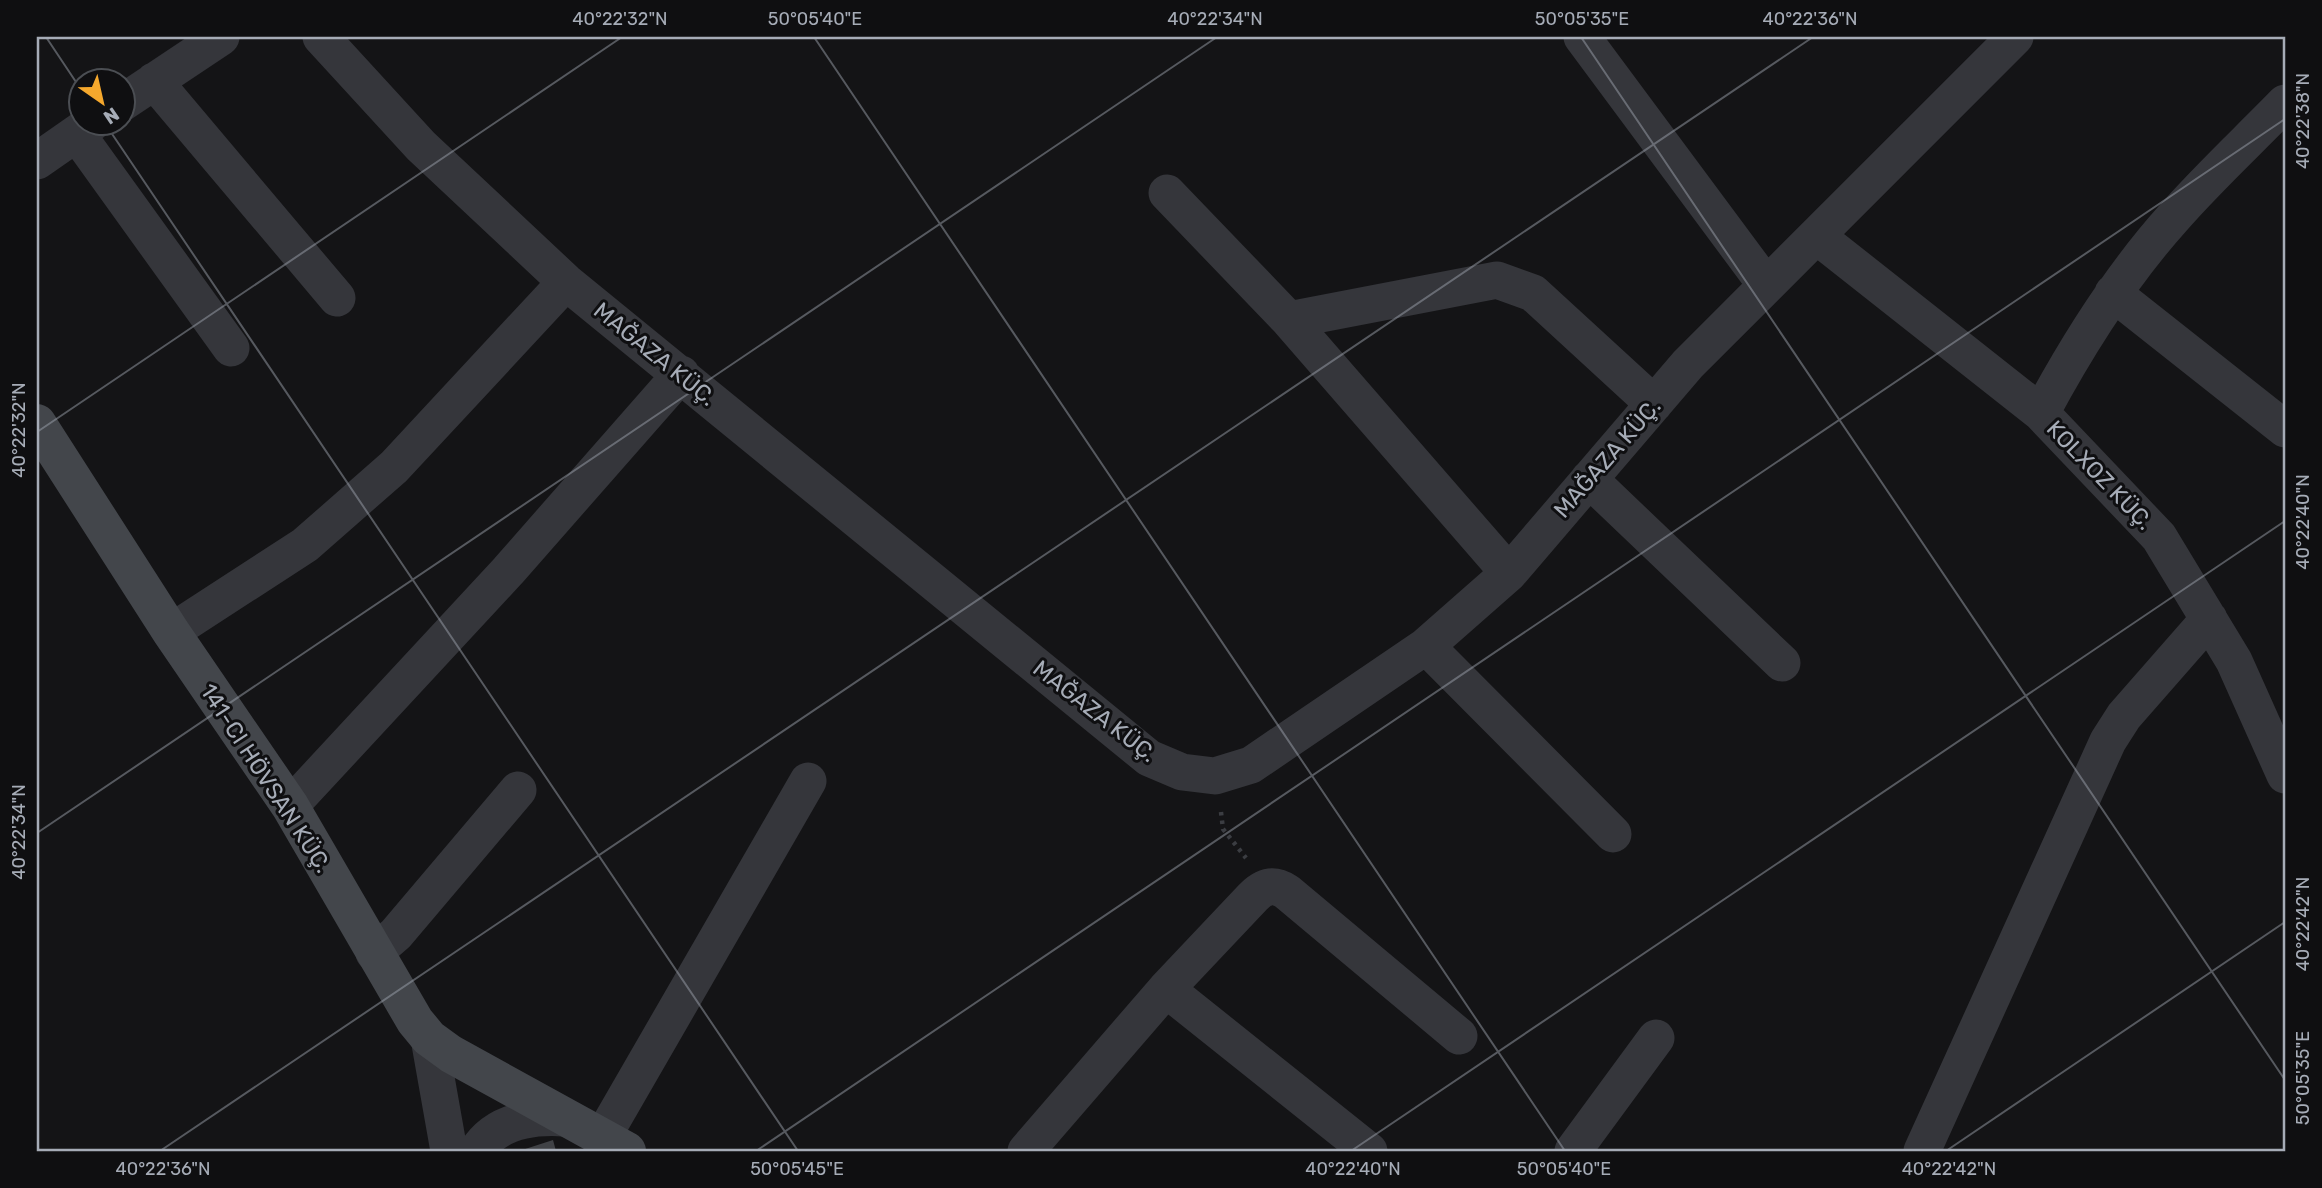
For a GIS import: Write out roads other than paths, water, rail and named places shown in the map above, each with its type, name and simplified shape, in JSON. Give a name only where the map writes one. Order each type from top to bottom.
[{"type":"main road","name":"141-CI HÖVSAN KÜÇ.","points":[[37,423],[171,632],[290,806],[374,953],[415,1021],[429,1038]]},
{"type":"main road","points":[[429,1038],[450,1054],[615,1144]]},
{"type":"street","points":[[136,93],[221,37]]},
{"type":"street","name":"MAĞAZA KÜÇ.","points":[[321,37],[421,146],[566,282],[1149,758],[1182,772],[1215,776],[1251,765],[1426,646],[1509,573],[1688,364],[1818,237],[2015,37]]},
{"type":"street","points":[[1582,37],[1766,285]]},
{"type":"street","points":[[154,81],[337,298]]},
{"type":"street","name":"KOLXOZ KÜÇ.","points":[[2285,103],[2172,219],[2113,293],[2066,365],[2041,413],[2159,537],[2234,660],[2285,775]]},
{"type":"street","points":[[37,161],[73,136]]},
{"type":"street","points":[[90,136],[231,348]]},
{"type":"street","points":[[1167,193],[1289,320],[1509,573]]},
{"type":"street","points":[[1818,237],[2041,413]]},
{"type":"street","points":[[1289,320],[1497,280],[1533,293],[1654,404]]},
{"type":"street","points":[[171,632],[305,545],[394,467],[566,282]]},
{"type":"street","points":[[2113,293],[2285,429]]},
{"type":"street","points":[[290,806],[508,571],[681,374]]},
{"type":"street","points":[[1589,479],[1782,663]]},
{"type":"street","points":[[1922,1151],[2108,741],[2124,716],[2209,619]]},
{"type":"street","points":[[1426,646],[1613,834]]},
{"type":"street","points":[[615,1144],[808,781]]},
{"type":"street","points":[[374,953],[396,934],[518,790]]},
{"type":"street","points":[[1026,1151],[1166,989],[1252,897],[1269,886],[1278,886],[1287,892],[1459,1036]]},
{"type":"street","points":[[1166,989],[1369,1151]]},
{"type":"street","name":"141-CI HÖVSAN KÜÇ.","points":[[429,1038],[449,1151]]},
{"type":"street","points":[[1573,1151],[1656,1038]]},
{"type":"street","points":[[477,1151],[494,1133],[519,1121],[541,1117],[564,1118]]}]
